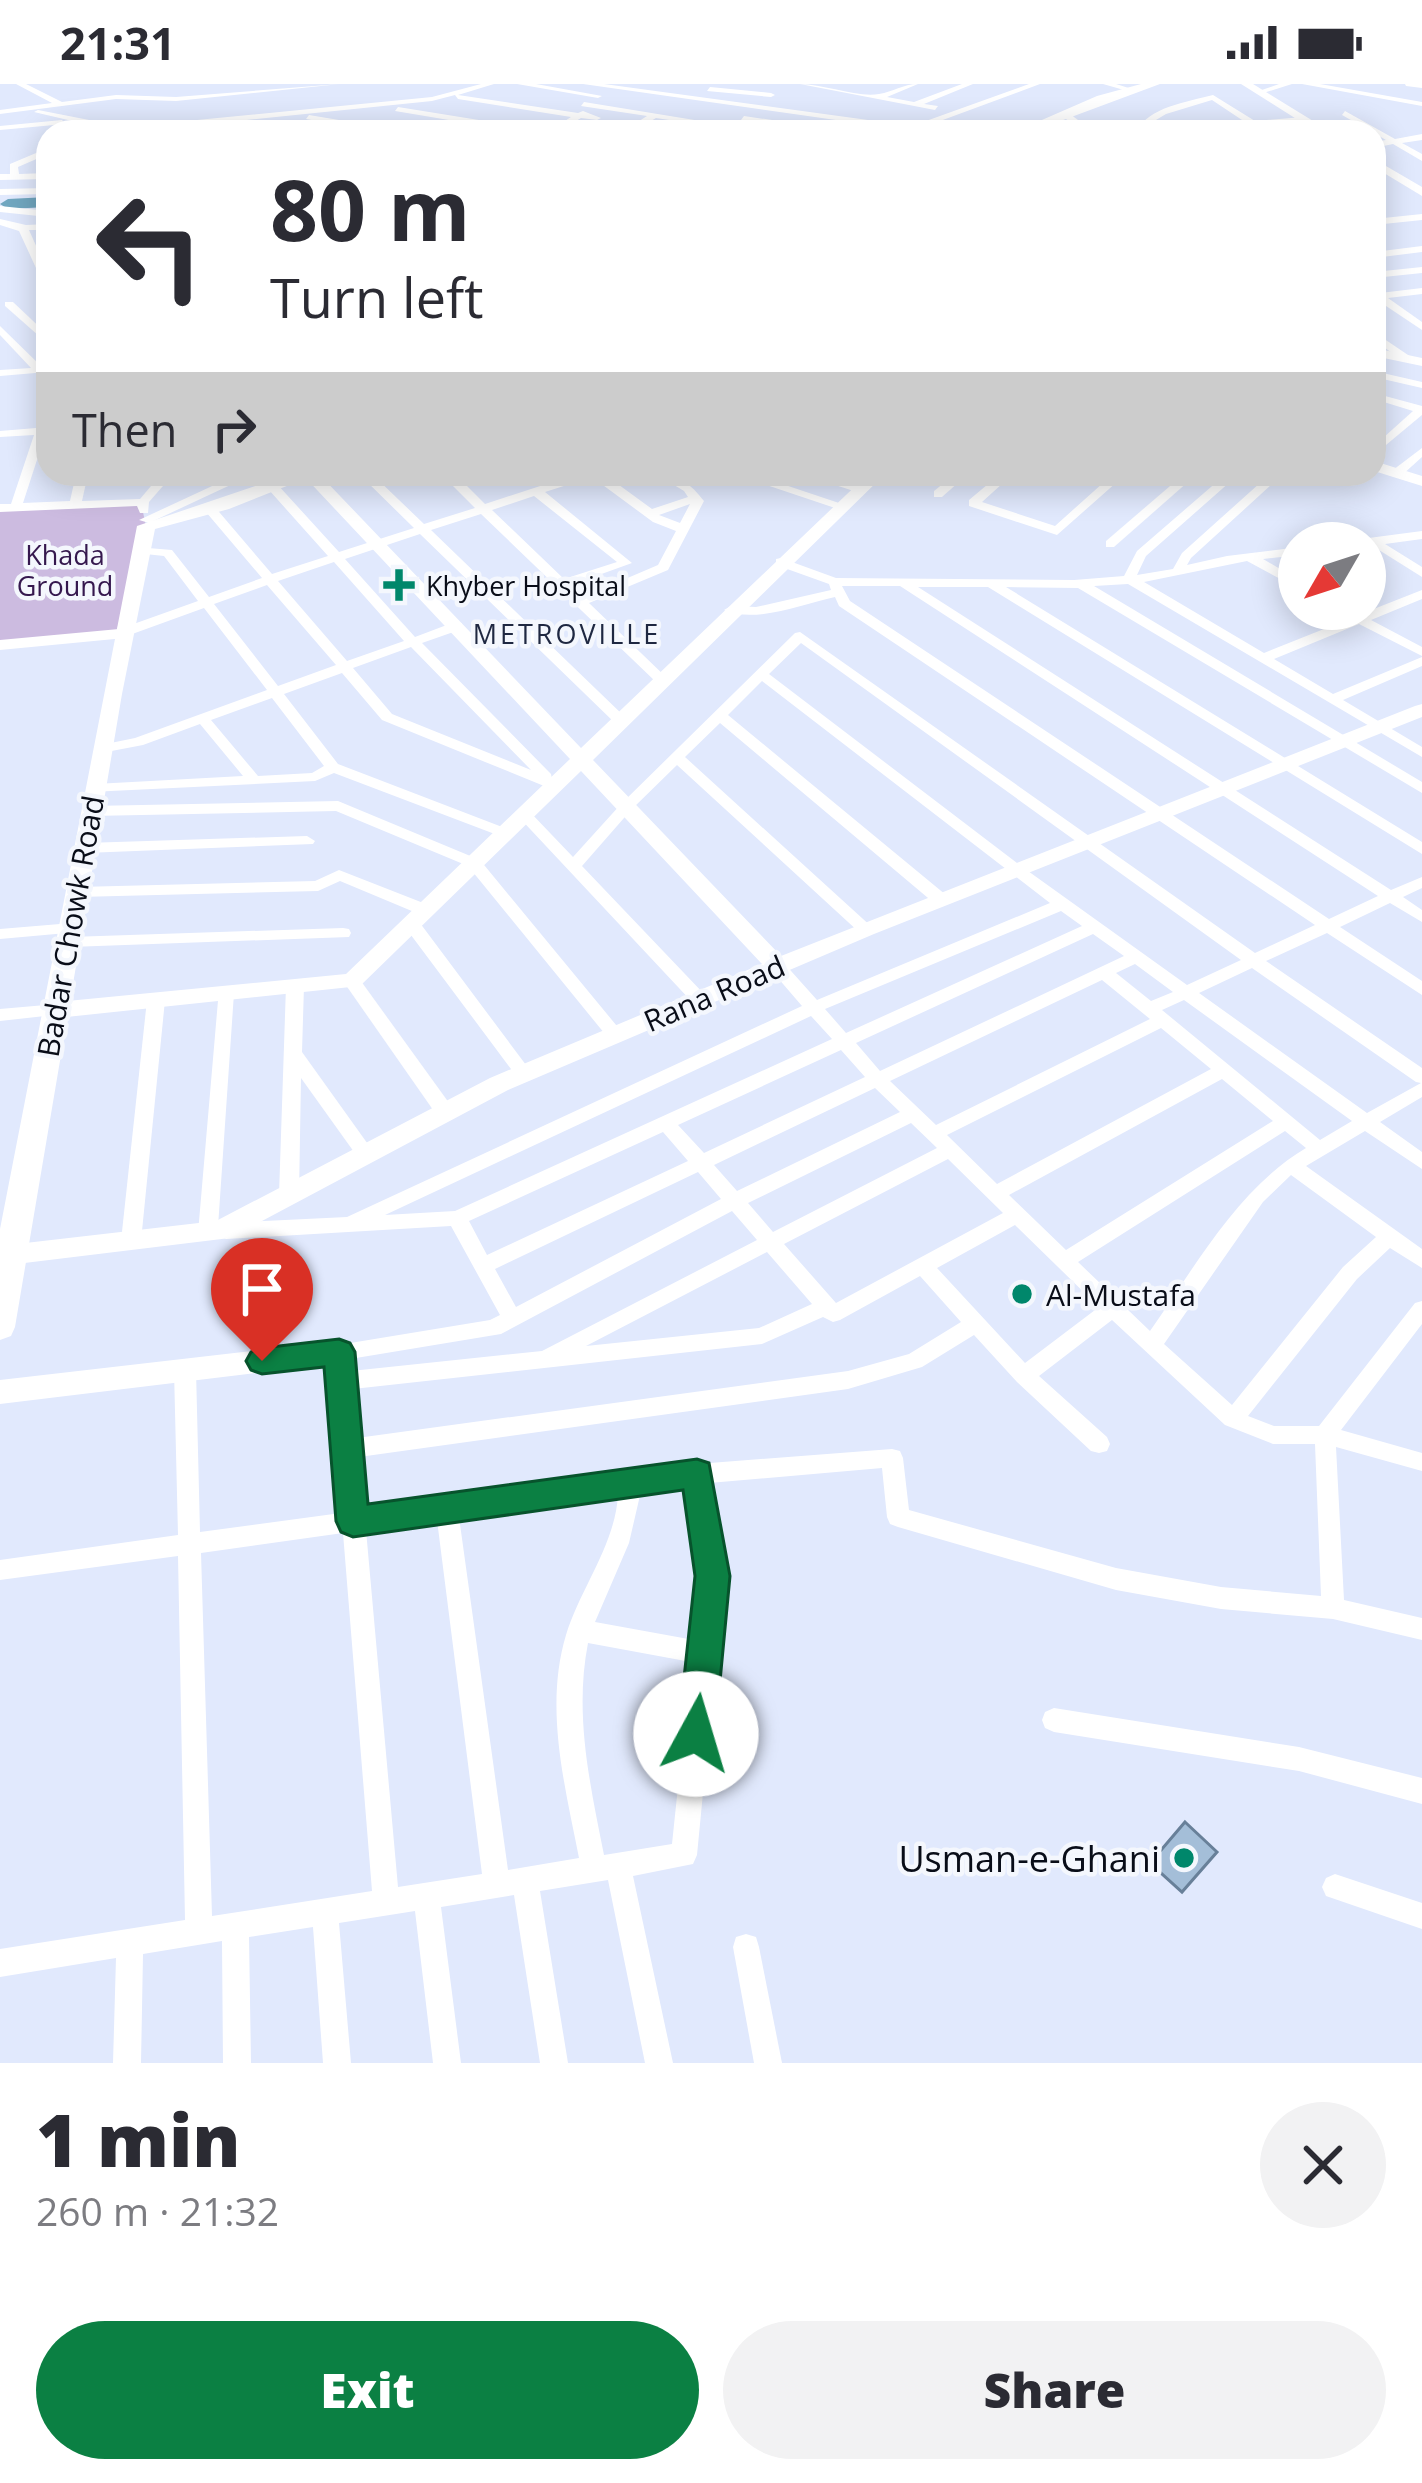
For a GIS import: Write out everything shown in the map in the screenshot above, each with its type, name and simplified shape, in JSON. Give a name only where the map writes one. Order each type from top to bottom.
[{"type":"main road","points":[[1049,120],[1154,84]]},
{"type":"main road","points":[[143,525],[273,487]]},
{"type":"main road","name":"Badar Chowk Road","points":[[0,1327],[4,1256],[57,1010],[119,634],[143,525]]},
{"type":"street","points":[[20,84],[59,103]]},
{"type":"street","points":[[0,112],[140,96],[176,99],[336,84]]},
{"type":"street","points":[[198,120],[446,96],[490,84]]},
{"type":"street","points":[[521,84],[756,120]]},
{"type":"street","points":[[587,84],[843,120]]},
{"type":"street","points":[[804,84],[934,108]]},
{"type":"street","points":[[838,90],[856,84]]},
{"type":"street","points":[[877,98],[914,84]]},
{"type":"street","points":[[916,104],[969,84]]},
{"type":"street","points":[[937,120],[1035,84]]},
{"type":"street","points":[[1107,84],[1131,91]]},
{"type":"street","points":[[1246,84],[1304,119]]},
{"type":"street","points":[[1260,92],[1288,84]]},
{"type":"street","points":[[1306,84],[1422,104]]},
{"type":"street","points":[[1409,84],[1422,86]]},
{"type":"street","points":[[477,88],[683,120]]},
{"type":"street","points":[[645,120],[694,88],[771,95]]},
{"type":"street","points":[[446,96],[612,120]]},
{"type":"street","points":[[1150,120],[1213,97],[1248,120]]},
{"type":"street","points":[[571,120],[608,98]]},
{"type":"street","points":[[0,99],[21,109],[74,120]]},
{"type":"street","points":[[858,120],[867,104]]},
{"type":"street","points":[[371,105],[463,120]]},
{"type":"street","points":[[330,108],[396,120]]},
{"type":"street","points":[[283,112],[327,120]]},
{"type":"street","points":[[1345,112],[1359,120]]},
{"type":"street","points":[[1063,113],[1073,120]]},
{"type":"street","points":[[1291,120],[1304,119]]},
{"type":"street","points":[[0,128],[36,125]]},
{"type":"street","points":[[1386,136],[1422,154]]},
{"type":"street","points":[[1386,143],[1422,137]]},
{"type":"street","points":[[15,177],[15,163],[36,155]]},
{"type":"street","points":[[1386,170],[1422,192]]},
{"type":"street","points":[[0,177],[36,176]]},
{"type":"street","points":[[0,192],[36,190]]},
{"type":"street","points":[[0,208],[36,212]]},
{"type":"street","points":[[1386,211],[1399,219]]},
{"type":"street","points":[[1386,221],[1422,217]]},
{"type":"street","points":[[0,226],[36,227]]},
{"type":"street","points":[[23,227],[36,260]]},
{"type":"street","points":[[1386,254],[1422,249]]},
{"type":"street","points":[[1386,274],[1422,270]]},
{"type":"street","points":[[0,289],[22,299]]},
{"type":"street","points":[[1386,294],[1422,290]]},
{"type":"street","points":[[4,305],[36,297]]},
{"type":"street","points":[[1386,302],[1422,327]]},
{"type":"street","points":[[4,305],[36,331]]},
{"type":"street","points":[[1403,314],[1422,311]]},
{"type":"street","points":[[0,329],[36,363]]},
{"type":"street","points":[[1386,342],[1414,360]]},
{"type":"street","points":[[0,387],[2,371],[36,370]]},
{"type":"street","points":[[1386,377],[1416,383]]},
{"type":"street","points":[[1386,396],[1416,383]]},
{"type":"street","points":[[1386,399],[1422,409]]},
{"type":"street","points":[[1386,441],[1422,409]]},
{"type":"street","points":[[0,434],[36,431]]},
{"type":"street","points":[[16,507],[36,444]]},
{"type":"street","points":[[1397,473],[1422,452]]},
{"type":"street","points":[[1386,470],[1422,481]]},
{"type":"street","points":[[74,505],[79,486]]},
{"type":"street","points":[[143,525],[158,486]]},
{"type":"street","points":[[143,525],[223,486]]},
{"type":"street","points":[[321,486],[777,966],[878,1080],[1151,1346],[1233,1419],[1273,1435],[1325,1435],[1422,1462]]},
{"type":"street","points":[[377,486],[620,720]]},
{"type":"street","points":[[460,486],[661,679]]},
{"type":"street","points":[[0,642],[119,634],[555,486]]},
{"type":"street","points":[[609,486],[650,514],[683,529]]},
{"type":"street","points":[[684,486],[695,498]]},
{"type":"street","points":[[778,486],[842,506]]},
{"type":"street","points":[[849,486],[860,489]]},
{"type":"street","points":[[0,1015],[352,981],[863,486]]},
{"type":"street","points":[[938,494],[948,486]]},
{"type":"street","points":[[993,486],[973,503],[1057,531],[1107,486]]},
{"type":"street","points":[[1110,544],[1177,486]]},
{"type":"street","points":[[1129,580],[1141,554],[1219,486]]},
{"type":"street","points":[[1178,571],[1186,556],[1264,486]]},
{"type":"street","points":[[273,487],[413,642],[554,785]]},
{"type":"street","points":[[537,492],[626,563],[562,584]]},
{"type":"street","points":[[650,514],[695,498]]},
{"type":"street","points":[[581,602],[662,567],[695,498]]},
{"type":"street","points":[[0,508],[74,505],[143,525],[333,767],[505,833]]},
{"type":"street","points":[[210,509],[387,718],[554,785]]},
{"type":"street","points":[[1386,540],[1422,535]]},
{"type":"street","points":[[1386,553],[1422,573]]},
{"type":"street","points":[[731,610],[756,611],[836,587],[1081,584],[1278,554]]},
{"type":"street","points":[[1249,557],[1278,573]]},
{"type":"street","points":[[782,562],[836,587],[844,603],[1422,989]]},
{"type":"street","points":[[1129,580],[1422,753]]},
{"type":"street","points":[[904,584],[1422,916]]},
{"type":"street","points":[[1081,584],[1422,788]]},
{"type":"street","points":[[993,585],[1422,849]]},
{"type":"street","points":[[1386,608],[1422,593]]},
{"type":"street","points":[[101,749],[138,742],[457,626]]},
{"type":"street","points":[[1262,659],[1332,630]]},
{"type":"street","points":[[1378,630],[1422,656]]},
{"type":"street","points":[[574,866],[626,807],[800,635],[1254,964],[1422,1077]]},
{"type":"street","points":[[1331,700],[1422,656]]},
{"type":"street","points":[[761,674],[1015,870],[1422,1162]]},
{"type":"street","name":"Rana Road","points":[[4,1256],[214,1232],[524,1073],[940,899],[1422,710]]},
{"type":"street","points":[[719,715],[940,899]]},
{"type":"street","points":[[202,718],[254,780]]},
{"type":"street","points":[[676,757],[866,929]]},
{"type":"street","points":[[93,800],[315,777],[333,767]]},
{"type":"street","points":[[93,800],[338,806],[474,863],[615,1035]]},
{"type":"street","points":[[524,814],[699,999]]},
{"type":"street","points":[[85,848],[307,842]]},
{"type":"street","points":[[78,892],[318,886],[339,874],[418,916],[524,1073]]},
{"type":"street","points":[[935,1133],[1156,1014],[1188,992],[1422,882]]},
{"type":"street","points":[[345,1225],[815,1007],[1062,904]]},
{"type":"street","points":[[225,993],[214,1232],[457,1218],[1094,927]]},
{"type":"street","points":[[0,934],[344,934]]},
{"type":"street","points":[[483,1266],[1136,957]]},
{"type":"street","points":[[1104,972],[1317,1147]]},
{"type":"street","points":[[352,981],[446,1112]]},
{"type":"street","points":[[289,1195],[295,986]]},
{"type":"street","points":[[131,1241],[156,1000]]},
{"type":"street","points":[[293,1053],[366,1154]]},
{"type":"street","points":[[996,1193],[1224,1070]]},
{"type":"street","points":[[1151,1346],[1256,1197],[1317,1147],[1422,1089]]},
{"type":"street","points":[[340,1366],[494,1328],[915,1113]]},
{"type":"street","points":[[1064,1261],[1286,1121]]},
{"type":"street","points":[[667,1124],[833,1314],[1017,1215]]},
{"type":"street","points":[[540,1359],[951,1149]]},
{"type":"street","points":[[1291,1165],[1422,1260]]},
{"type":"street","points":[[457,1218],[512,1319]]},
{"type":"street","points":[[1233,1419],[1350,1273],[1389,1237]]},
{"type":"street","points":[[923,1266],[1024,1376],[1099,1444]]},
{"type":"street","points":[[0,1392],[184,1370],[540,1359],[763,1336],[826,1306]]},
{"type":"street","points":[[1024,1376],[1112,1308]]},
{"type":"street","points":[[1333,1608],[1325,1435],[1422,1309]]},
{"type":"street","points":[[347,1450],[848,1380],[915,1361],[976,1323]]},
{"type":"street","points":[[340,1366],[386,1902]]},
{"type":"street","points":[[184,1370],[199,1932]]},
{"type":"street","points":[[0,1570],[697,1474],[892,1458],[898,1517],[1116,1579],[1221,1598],[1333,1608],[1422,1629]]},
{"type":"street","points":[[0,1963],[684,1855],[712,1576],[697,1474]]},
{"type":"street","points":[[630,1483],[631,1513],[580,1630],[569,1696],[572,1745],[658,2063]]},
{"type":"street","points":[[447,1508],[511,1882],[554,2063]]},
{"type":"street","points":[[580,1630],[705,1653]]},
{"type":"street","points":[[1054,1720],[1299,1759],[1422,1791]]},
{"type":"street","points":[[1335,1887],[1422,1916]]},
{"type":"street","points":[[426,1896],[447,2063]]},
{"type":"street","points":[[326,1912],[337,2063]]},
{"type":"street","points":[[235,1926],[237,2063]]},
{"type":"street","points":[[128,2063],[130,1942]]},
{"type":"street","points":[[746,1947],[768,2063]]},
{"type":"green space","name":"Khada Ground","points":[[141,503],[146,526],[116,633],[0,643],[0,508]]},
{"type":"building","name":"Usman-e-Ghani","points":[[1185,1822],[1217,1852],[1182,1892],[1150,1863]]},
{"type":"waterway","points":[[8,204],[36,203]]},
{"type":"place","name":"Khyber Hospital","points":[[399,585]]},
{"type":"place","name":"Al-Mustafa","points":[[1022,1294]]},
{"type":"place","name":"Usman-e-Ghani","points":[[1184,1858]]},
{"type":"district","name":"METROVILLE","points":[[567,633]]},
{"type":"route","points":[[262,1361],[339,1352],[353,1521],[697,1474],[712,1576],[696,1734]]}]
